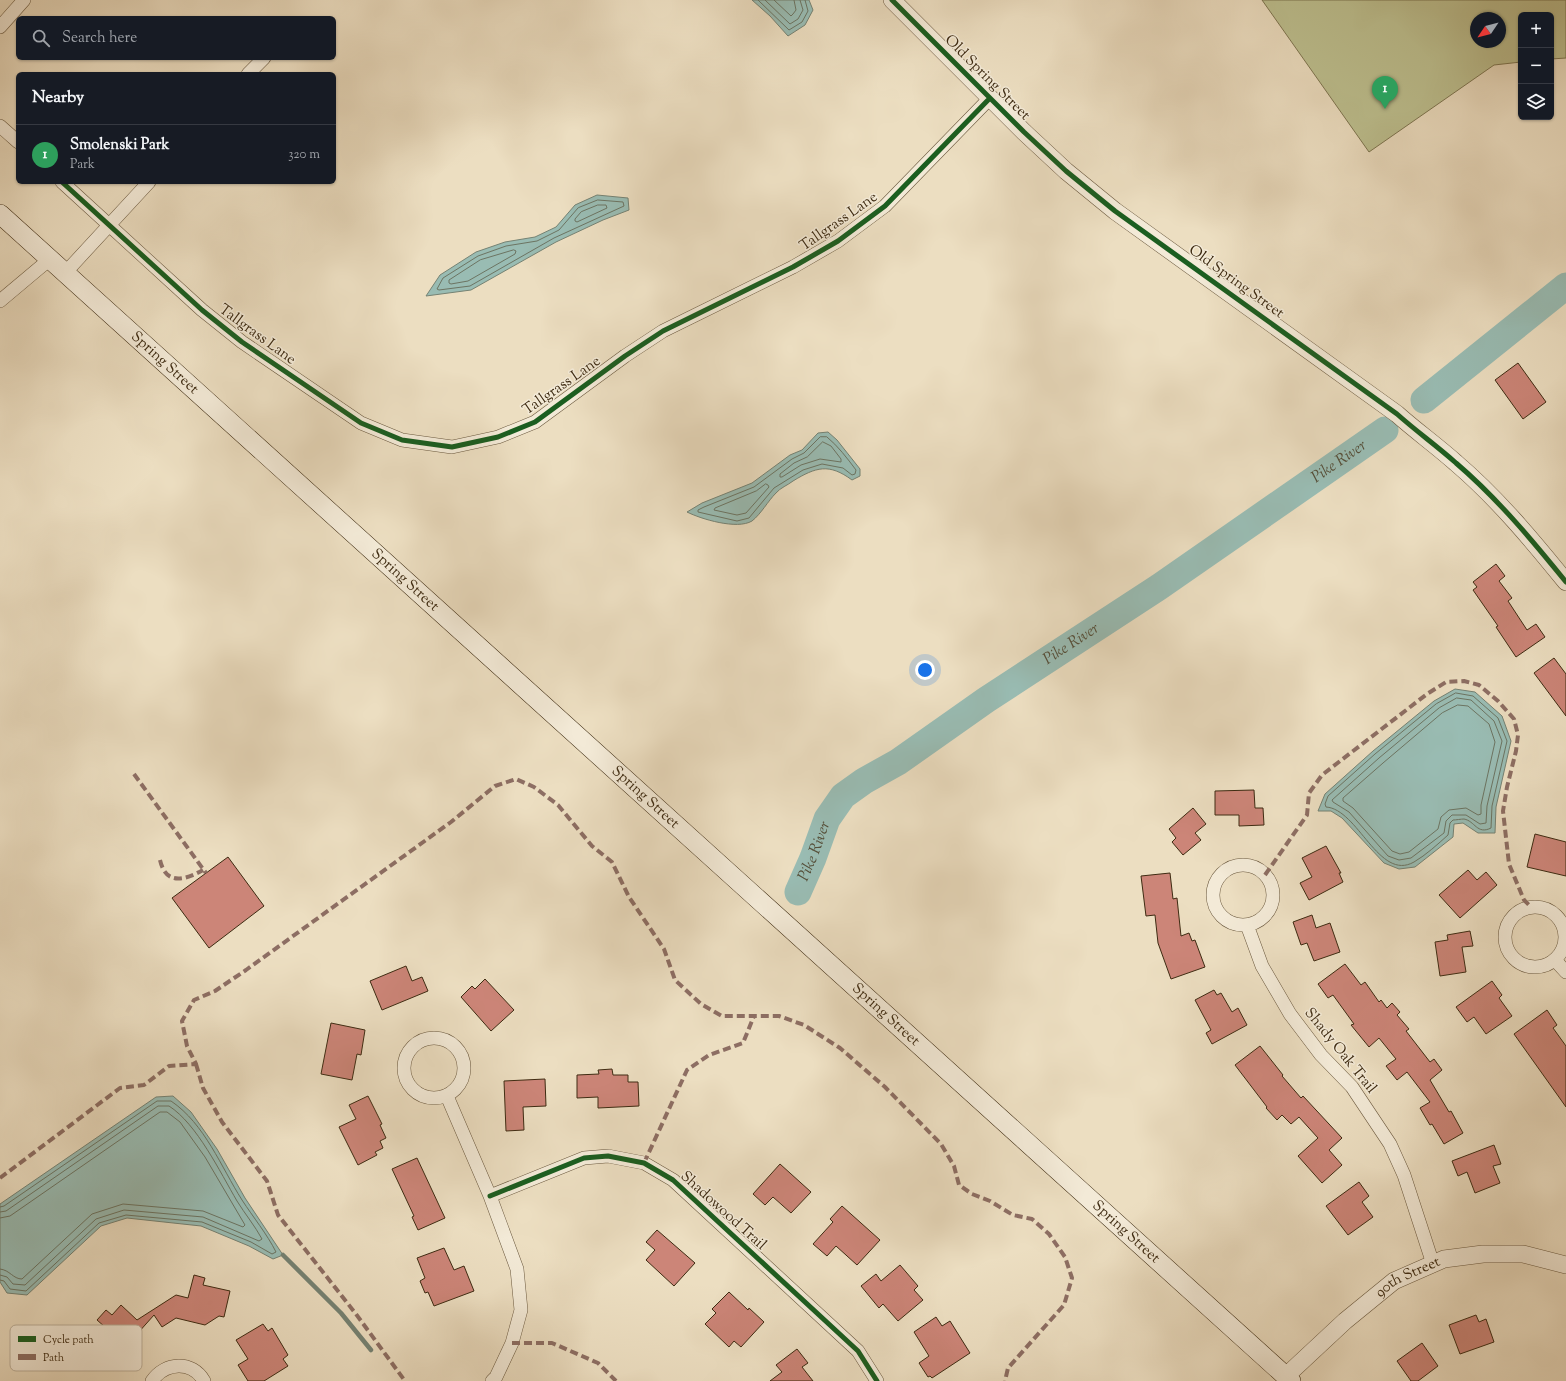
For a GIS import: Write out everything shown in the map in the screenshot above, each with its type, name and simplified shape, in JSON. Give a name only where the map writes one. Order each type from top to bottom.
[{"type":"main road","name":"Spring Street","points":[[0,214],[1287,1379]]},
{"type":"street","points":[[0,27],[24,0]]},
{"type":"street","name":"Old Spring Street","points":[[892,0],[990,98],[1066,171],[1115,211],[1398,414],[1412,428],[1456,463],[1497,502],[1537,546],[1566,582]]},
{"type":"street","points":[[250,72],[262,60]]},
{"type":"street","name":"Tallgrass Lane","points":[[64,184],[202,310],[236,338],[361,423],[402,440],[452,447],[498,437],[535,422],[663,331],[793,267],[838,242],[885,206],[990,98]]},
{"type":"street","points":[[0,126],[16,140]]},
{"type":"street","points":[[65,272],[147,184]]},
{"type":"street","points":[[0,301],[50,259]]},
{"type":"street","points":[[1237,865],[1247,865],[1257,868],[1268,879],[1273,892],[1269,910],[1264,917],[1247,925],[1237,925],[1227,921],[1219,914],[1214,905],[1212,895],[1214,884],[1219,875],[1227,868],[1237,865]]},
{"type":"street","points":[[1536,907],[1550,910],[1558,916],[1563,924],[1566,934],[1562,952],[1555,960],[1546,965],[1536,967],[1526,966],[1517,961],[1506,944],[1505,934],[1508,924],[1513,916],[1521,910],[1536,907]]},
{"type":"street","name":"Shady Oak Trail","points":[[1247,925],[1262,966],[1290,1014],[1321,1055],[1352,1087],[1390,1144],[1404,1175],[1433,1264]]},
{"type":"street","points":[[1555,960],[1566,972]]},
{"type":"street","points":[[429,1038],[439,1038],[452,1044],[461,1054],[464,1064],[464,1073],[461,1082],[455,1090],[447,1096],[427,1098],[417,1094],[409,1087],[403,1067],[404,1062],[411,1048],[419,1041],[429,1038]]},
{"type":"street","points":[[447,1096],[490,1196],[517,1269],[521,1310],[512,1343],[496,1377],[492,1381]]},
{"type":"street","name":"Shadowood Trail","points":[[490,1196],[584,1158],[608,1156],[644,1163],[673,1180],[858,1351],[877,1381]]},
{"type":"street","name":"90th Street","points":[[1287,1379],[1345,1321],[1394,1281],[1444,1259],[1483,1254],[1523,1254],[1566,1265]]},
{"type":"street","points":[[152,1381],[156,1374],[164,1368],[184,1366],[194,1369],[204,1381]]},
{"type":"green space","points":[[1262,0],[1566,0],[1566,58],[1554,59],[1554,12],[1518,12],[1518,62],[1494,65],[1369,152]]},
{"type":"water","points":[[752,0],[809,0],[813,10],[805,25],[788,36],[770,16]]},
{"type":"water","points":[[597,195],[628,198],[629,210],[603,220],[556,242],[471,290],[426,296],[440,275],[476,252],[505,242],[535,237],[556,227],[575,205]]},
{"type":"water","points":[[828,432],[837,440],[860,469],[860,476],[852,480],[836,471],[822,469],[801,476],[773,496],[752,521],[745,523],[729,524],[701,518],[687,512],[702,503],[752,483],[790,455],[802,450],[818,433]]},
{"type":"water","points":[[1455,689],[1475,692],[1502,716],[1511,741],[1496,807],[1495,833],[1478,833],[1463,823],[1454,824],[1453,837],[1415,867],[1399,869],[1384,863],[1342,818],[1331,811],[1318,811],[1325,794],[1373,751],[1434,701]]},
{"type":"water","points":[[173,1096],[191,1112],[217,1149],[245,1198],[283,1255],[273,1259],[249,1246],[201,1226],[127,1218],[101,1226],[27,1295],[7,1293],[0,1282],[0,1204],[156,1097]]},
{"type":"building","points":[[1518,363],[1546,402],[1523,419],[1495,380]]},
{"type":"building","points":[[1496,564],[1505,576],[1499,581],[1512,598],[1508,601],[1527,630],[1536,624],[1545,637],[1516,657],[1496,627],[1498,626],[1473,590],[1477,587],[1473,582]]},
{"type":"building","points":[[1554,658],[1566,674],[1566,716],[1534,673]]},
{"type":"building","points":[[1254,790],[1255,808],[1263,808],[1264,825],[1239,826],[1239,815],[1215,815],[1215,791]]},
{"type":"building","points":[[1193,808],[1206,824],[1195,833],[1201,840],[1183,855],[1172,842],[1176,838],[1169,829]]},
{"type":"building","points":[[1535,834],[1566,842],[1566,876],[1527,867]]},
{"type":"building","points":[[1326,846],[1341,873],[1339,873],[1343,882],[1309,900],[1300,883],[1312,877],[1302,858]]},
{"type":"building","points":[[228,857],[264,906],[209,948],[172,898]]},
{"type":"building","points":[[1468,870],[1477,880],[1486,872],[1497,885],[1460,918],[1439,895]]},
{"type":"building","points":[[1170,873],[1173,899],[1177,898],[1181,936],[1189,933],[1192,941],[1195,940],[1205,967],[1171,979],[1158,943],[1155,915],[1146,916],[1141,876]]},
{"type":"building","points":[[1312,915],[1316,928],[1330,923],[1340,952],[1314,961],[1307,943],[1301,945],[1293,922]]},
{"type":"building","points":[[1470,931],[1473,946],[1462,947],[1466,972],[1440,976],[1435,942],[1448,940],[1447,935]]},
{"type":"building","points":[[1345,964],[1361,985],[1365,982],[1379,1002],[1381,1000],[1387,1008],[1392,1003],[1400,1012],[1397,1015],[1409,1029],[1406,1031],[1430,1062],[1434,1059],[1442,1070],[1430,1080],[1449,1112],[1451,1111],[1463,1133],[1444,1144],[1420,1108],[1430,1102],[1407,1072],[1397,1080],[1386,1066],[1396,1059],[1379,1038],[1369,1047],[1351,1025],[1354,1024],[1333,995],[1328,998],[1318,984]]},
{"type":"building","points":[[406,966],[412,981],[422,977],[428,991],[382,1010],[370,981]]},
{"type":"building","points":[[485,979],[514,1010],[491,1031],[461,997],[472,986],[475,989]]},
{"type":"building","points":[[1492,981],[1502,995],[1499,998],[1512,1016],[1486,1034],[1474,1017],[1467,1022],[1456,1007]]},
{"type":"building","points":[[1214,990],[1217,995],[1221,993],[1232,1012],[1238,1008],[1247,1025],[1212,1044],[1206,1033],[1211,1030],[1195,1000]]},
{"type":"building","points":[[1547,1010],[1557,1025],[1553,1028],[1566,1046],[1566,1107],[1514,1034]]},
{"type":"building","points":[[331,1023],[365,1030],[361,1055],[357,1054],[352,1080],[321,1074]]},
{"type":"building","points":[[1260,1046],[1283,1075],[1282,1076],[1301,1098],[1303,1096],[1342,1138],[1329,1150],[1342,1165],[1322,1183],[1298,1156],[1318,1138],[1299,1117],[1291,1124],[1282,1115],[1277,1120],[1266,1108],[1267,1107],[1235,1065]]},
{"type":"building","points":[[612,1069],[613,1075],[628,1075],[628,1082],[638,1082],[639,1106],[598,1108],[598,1097],[577,1098],[577,1075],[599,1074],[598,1070]]},
{"type":"building","points":[[545,1079],[546,1106],[523,1107],[524,1130],[506,1131],[504,1081]]},
{"type":"building","points":[[368,1096],[382,1124],[380,1125],[386,1138],[380,1141],[383,1148],[375,1152],[377,1155],[358,1165],[339,1127],[356,1119],[349,1105]]},
{"type":"building","points":[[1494,1145],[1501,1164],[1493,1166],[1500,1183],[1475,1193],[1467,1172],[1458,1176],[1452,1161]]},
{"type":"building","points":[[417,1158],[445,1218],[418,1230],[412,1217],[414,1216],[392,1169]]},
{"type":"building","points":[[780,1164],[811,1192],[791,1213],[773,1197],[765,1205],[753,1194]]},
{"type":"building","points":[[1359,1182],[1369,1196],[1362,1202],[1373,1217],[1348,1235],[1326,1206]]},
{"type":"building","points":[[842,1206],[880,1240],[857,1265],[836,1246],[827,1256],[813,1244],[833,1222],[830,1219]]},
{"type":"building","points":[[657,1230],[695,1263],[674,1286],[646,1260],[655,1250],[646,1242]]},
{"type":"building","points":[[444,1248],[454,1270],[464,1266],[474,1291],[434,1306],[428,1292],[425,1293],[420,1281],[425,1278],[417,1258]]},
{"type":"building","points":[[900,1265],[918,1286],[914,1290],[923,1300],[898,1321],[883,1304],[879,1308],[861,1286],[876,1274],[881,1281]]},
{"type":"building","points":[[194,1275],[205,1278],[203,1285],[230,1291],[224,1317],[219,1316],[205,1325],[176,1318],[162,1327],[154,1315],[142,1328],[142,1325],[103,1325],[97,1320],[106,1310],[112,1315],[121,1305],[137,1320],[176,1295],[188,1298]]},
{"type":"building","points":[[729,1292],[748,1310],[749,1308],[764,1322],[741,1347],[734,1341],[729,1347],[705,1324],[716,1313],[712,1309]]},
{"type":"building","points":[[1476,1315],[1479,1322],[1486,1319],[1494,1342],[1460,1354],[1449,1325]]},
{"type":"building","points":[[936,1317],[942,1326],[950,1321],[970,1353],[932,1378],[930,1376],[928,1377],[919,1363],[929,1356],[914,1332]]},
{"type":"building","points":[[263,1324],[268,1331],[272,1328],[288,1355],[283,1359],[288,1366],[264,1381],[248,1381],[238,1365],[248,1359],[236,1340]]},
{"type":"building","points":[[1422,1343],[1438,1366],[1418,1381],[1411,1381],[1397,1361]]},
{"type":"building","points":[[797,1349],[808,1363],[802,1367],[813,1381],[770,1381],[782,1372],[776,1365]]},
{"type":"waterway","name":"Pike River","points":[[1424,400],[1566,286]]},
{"type":"waterway","name":"Pike River","points":[[798,892],[813,858],[827,819],[843,796],[864,781],[898,762],[986,700],[1159,587],[1385,430]]},
{"type":"waterway","points":[[283,1255],[341,1313],[371,1350]]},
{"type":"marked path","points":[[1265,875],[1307,815],[1309,793],[1322,775],[1427,694],[1446,682],[1464,681],[1479,685],[1498,701],[1514,719],[1518,735],[1503,811],[1509,864],[1524,900],[1531,907]]},
{"type":"marked path","points":[[134,774],[206,873]]},
{"type":"marked path","points":[[0,1178],[120,1088],[144,1085],[169,1066],[196,1064],[187,1046],[182,1021],[194,1000],[215,991],[246,970],[451,822],[495,786],[516,779],[534,787],[558,805],[592,846],[612,862],[629,897],[664,949],[675,980],[701,1004],[722,1016],[779,1016],[804,1025],[840,1048],[885,1087],[941,1144],[954,1166],[959,1185],[972,1194],[990,1201],[1013,1215],[1032,1219],[1049,1234],[1065,1257],[1072,1278],[1064,1305],[1008,1368],[1005,1381]]},
{"type":"marked path","points":[[160,860],[163,868],[171,877],[183,878],[203,870]]},
{"type":"marked path","points":[[644,1163],[687,1070],[709,1055],[743,1043],[754,1016]]},
{"type":"marked path","points":[[196,1064],[203,1088],[222,1122],[267,1181],[278,1215],[356,1314],[405,1381]]},
{"type":"marked path","points":[[512,1343],[552,1343],[598,1363],[616,1381]]},
{"type":"cycle path","points":[[892,0],[1024,132],[1066,171],[1115,211],[1397,414],[1449,457],[1486,490],[1527,535],[1566,582]]},
{"type":"cycle path","points":[[64,184],[202,310],[242,342],[361,423],[402,440],[452,447],[498,437],[535,422],[625,356],[663,331],[793,267],[838,241],[885,206],[990,98]]},
{"type":"cycle path","points":[[490,1196],[584,1158],[608,1156],[644,1163],[673,1180],[858,1351],[877,1381]]},
{"type":"place","name":"Smolenski Park","points":[[1385,109]]}]
